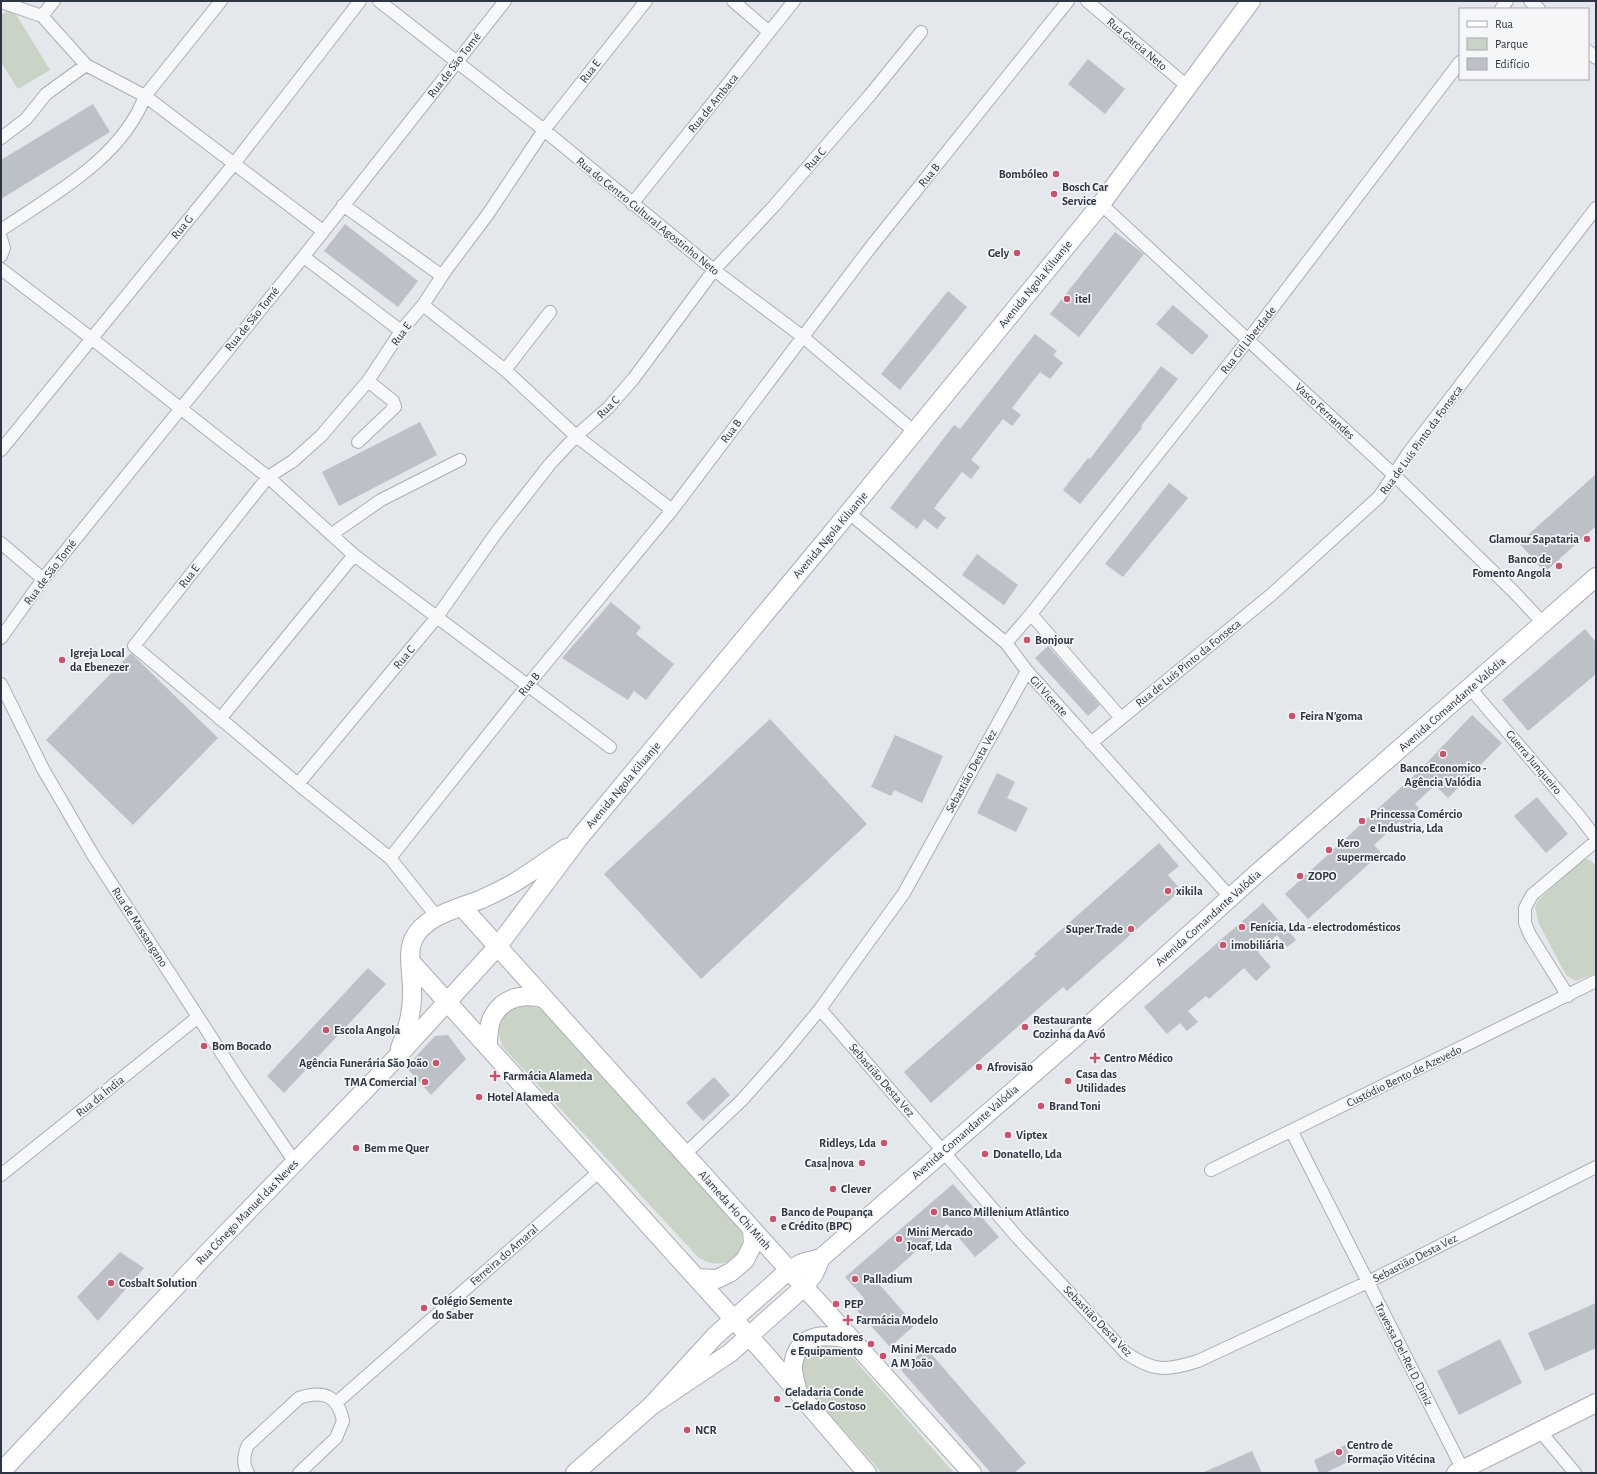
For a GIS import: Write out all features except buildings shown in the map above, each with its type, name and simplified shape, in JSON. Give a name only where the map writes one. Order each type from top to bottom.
[{"type":"main road","name":"Avenida Ngola Kiluanje","points":[[395,1058],[498,946],[579,838],[849,513],[1101,204],[1187,86],[1230,32],[1251,1]]},
{"type":"main road","name":"Avenida Comandante Valódia","points":[[575,1473],[651,1406],[715,1336],[734,1319],[790,1270],[802,1263],[820,1258],[1087,1027],[1230,898],[1596,577]]},
{"type":"main road","points":[[395,1058],[408,1029],[410,1017],[412,990],[410,962],[413,940],[427,923],[437,917],[491,895],[514,882],[579,838]]},
{"type":"main road","name":"Alameda Ho Chi Minh","points":[[462,907],[972,1473]]},
{"type":"main road","points":[[410,962],[601,1170],[750,1336],[867,1473]]},
{"type":"main road","points":[[488,1047],[489,1030],[493,1016],[502,1005],[512,998],[522,995],[533,995],[546,999]]},
{"type":"main road","name":"Rua Cónego Manuel das Neves","points":[[1,1472],[294,1161],[395,1058]]},
{"type":"main road","points":[[697,1278],[717,1279],[731,1272],[745,1260],[753,1244],[752,1229]]},
{"type":"main road","name":"Avenida Comandante Valódia","points":[[651,1406],[730,1353],[750,1336],[804,1287],[814,1274],[820,1258]]},
{"type":"main road","points":[[797,1390],[793,1366],[797,1354],[804,1343],[816,1336],[829,1335],[852,1340]]},
{"type":"main road","points":[[1460,1471],[1596,1403]]},
{"type":"street","points":[[42,16],[54,1]]},
{"type":"street","points":[[1,230],[93,166],[130,127],[138,115],[145,96],[221,1]]},
{"type":"street","name":"Rua G","points":[[1,450],[233,165],[360,1]]},
{"type":"street","name":"Rua do Centro Cultural Agostinho Neto","points":[[379,1],[544,130],[714,270],[802,337],[915,432]]},
{"type":"street","name":"Rua de São Tomé","points":[[1,638],[43,579],[304,256],[505,1]]},
{"type":"street","name":"Rua E","points":[[220,719],[134,646],[268,477],[293,461],[321,436],[368,381],[401,331],[423,305],[442,276],[488,214],[544,130],[646,1]]},
{"type":"street","points":[[733,1],[769,32]]},
{"type":"street","name":"Rua de Ambaca","points":[[632,204],[794,1]]},
{"type":"street","name":"Rua B","points":[[390,858],[527,686],[672,510],[870,248],[1068,1]]},
{"type":"street","name":"Rua Garcia Neto","points":[[1087,1],[1187,86]]},
{"type":"street","points":[[1530,1],[1538,8]]},
{"type":"street","points":[[1,2],[42,16],[86,66],[145,96],[233,165],[323,231]]},
{"type":"street","name":"Rua C","points":[[298,784],[437,617],[520,502],[550,464],[576,436],[608,408],[634,378],[714,270],[811,164],[921,32]]},
{"type":"street","name":"Rua Gil Liberdade","points":[[1006,643],[1031,614],[1248,340],[1459,63]]},
{"type":"street","points":[[1,138],[26,119],[46,94],[86,66]]},
{"type":"street","name":"Vasco Fernandes","points":[[1101,204],[1394,475],[1514,592],[1544,624]]},
{"type":"street","points":[[343,205],[442,276]]},
{"type":"street","name":"Rua de Luís Pinto da Fonseca","points":[[1091,743],[1271,595],[1379,497],[1409,452],[1596,208]]},
{"type":"street","points":[[1,238],[4,248],[1,256]]},
{"type":"street","points":[[304,256],[401,331]]},
{"type":"street","points":[[1,269],[268,477],[354,555],[610,747]]},
{"type":"street","points":[[423,305],[505,370],[576,436],[672,510]]},
{"type":"street","points":[[505,370],[550,312]]},
{"type":"street","points":[[358,442],[395,407],[393,401],[368,381]]},
{"type":"street","points":[[332,534],[381,500],[460,460]]},
{"type":"street","name":"Gil Vicente","points":[[849,513],[1006,643],[1027,671],[1230,898]]},
{"type":"street","points":[[1,543],[43,579]]},
{"type":"street","points":[[354,555],[220,719],[390,858],[437,917]]},
{"type":"street","points":[[1031,614],[1121,718]]},
{"type":"street","name":"Sebastião Desta Vez","points":[[685,1154],[742,1100],[783,1054],[820,1009],[904,893],[1027,671]]},
{"type":"street","name":"Rua de Massangano","points":[[1,684],[43,768],[93,855],[294,1161]]},
{"type":"street","name":"Guerra Junqueiro","points":[[1470,688],[1580,817],[1596,840]]},
{"type":"street","points":[[1568,996],[1530,934],[1525,923],[1525,908],[1532,895],[1596,840]]},
{"type":"street","name":"Custódio Bento de Azevedo","points":[[1211,1170],[1292,1132],[1596,981]]},
{"type":"street","name":"Sebastião Desta Vez","points":[[820,1009],[942,1152],[1018,1238],[1126,1353],[1144,1365],[1162,1369],[1180,1367],[1198,1361],[1368,1282],[1596,1167]]},
{"type":"street","name":"Rua da Índia","points":[[1,1174],[198,1017]]},
{"type":"street","name":"Travessa Del-Rei D. Diniz","points":[[1292,1132],[1368,1282],[1460,1471]]},
{"type":"street","name":"Ferreira do Amaral","points":[[336,1402],[601,1170]]},
{"type":"street","points":[[248,1473],[244,1462],[244,1453],[248,1445],[299,1398],[308,1395],[325,1394],[336,1402],[342,1421],[340,1429],[336,1438],[314,1469],[299,1473]]},
{"type":"street","points":[[1540,1431],[1575,1473]]},
{"type":"green space","points":[[12,8],[50,70],[18,89],[1,62],[1,15]]},
{"type":"green space","points":[[1588,859],[1596,865],[1596,973],[1576,981],[1566,975],[1539,924],[1535,907],[1538,901],[1580,860]]},
{"type":"green space","points":[[526,1005],[544,1010],[739,1223],[742,1234],[742,1243],[734,1258],[719,1264],[699,1258],[503,1047],[499,1032],[502,1019],[511,1010]]},
{"type":"green space","points":[[819,1345],[835,1345],[845,1349],[954,1473],[882,1473],[804,1385],[800,1373],[800,1367],[808,1352]]},
{"type":"place","name":"Bombóleo","points":[[1056,174]]},
{"type":"place","name":"Bosch Car Service","points":[[1054,194]]},
{"type":"place","name":"Gely","points":[[1017,253]]},
{"type":"place","name":"itel","points":[[1067,299]]},
{"type":"place","name":"Glamour Sapataria","points":[[1587,539]]},
{"type":"place","name":"Banco de Fomento Angola","points":[[1559,566]]},
{"type":"place","name":"Bonjour","points":[[1027,640]]},
{"type":"place","name":"Igreja Local da Ebenezer","points":[[62,660]]},
{"type":"place","name":"Feira N'goma","points":[[1292,716]]},
{"type":"place","name":"BancoEconomico - Agência Valódia","points":[[1443,754]]},
{"type":"place","name":"Princessa Comércio e Industria, Lda","points":[[1362,821]]},
{"type":"place","name":"Kero supermercado","points":[[1329,850]]},
{"type":"place","name":"ZOPO","points":[[1300,876]]},
{"type":"place","name":"xikila","points":[[1168,891]]},
{"type":"place","name":"Fenícia, Lda - electrodomésticos","points":[[1242,927]]},
{"type":"place","name":"Super Trade","points":[[1131,929]]},
{"type":"place","name":"imobiliária","points":[[1223,945]]},
{"type":"place","name":"Restaurante Cozinha da Avó","points":[[1025,1027]]},
{"type":"place","name":"Escola Angola","points":[[326,1030]]},
{"type":"place","name":"Bom Bocado","points":[[204,1046]]},
{"type":"place","name":"Centro Médico","points":[[1095,1058]]},
{"type":"place","name":"Agência Funerária São João","points":[[436,1063]]},
{"type":"place","name":"Afrovisão","points":[[979,1067]]},
{"type":"place","name":"Farmácia Alameda","points":[[495,1076]]},
{"type":"place","name":"Casa das Utilidades","points":[[1068,1081]]},
{"type":"place","name":"TMA Comercial","points":[[425,1082]]},
{"type":"place","name":"Hotel Alameda","points":[[479,1097]]},
{"type":"place","name":"Brand Toni","points":[[1041,1106]]},
{"type":"place","name":"Viptex","points":[[1008,1135]]},
{"type":"place","name":"Ridleys, Lda","points":[[884,1143]]},
{"type":"place","name":"Bem me Quer","points":[[356,1148]]},
{"type":"place","name":"Donatello, Lda","points":[[985,1154]]},
{"type":"place","name":"Casa|nova","points":[[862,1163]]},
{"type":"place","name":"Clever","points":[[833,1189]]},
{"type":"place","name":"Banco Millenium Atlântico","points":[[934,1212]]},
{"type":"place","name":"Banco de Poupança e Crédito (BPC)","points":[[773,1219]]},
{"type":"place","name":"Mini Mercado Jocaf, Lda","points":[[899,1239]]},
{"type":"place","name":"Palladium","points":[[855,1279]]},
{"type":"place","name":"Cosbalt Solution","points":[[111,1283]]},
{"type":"place","name":"PEP","points":[[836,1304]]},
{"type":"place","name":"Colégio Semente do Saber","points":[[424,1308]]},
{"type":"place","name":"Farmácia Modelo","points":[[848,1320]]},
{"type":"place","name":"Computadores e Equipamento","points":[[871,1344]]},
{"type":"place","name":"Mini Mercado A M João","points":[[883,1356]]},
{"type":"place","name":"Geladaria Conde – Gelado Gostoso","points":[[777,1399]]},
{"type":"place","name":"NCR","points":[[687,1430]]},
{"type":"place","name":"Centro de Formação Vitécina","points":[[1339,1452]]}]
